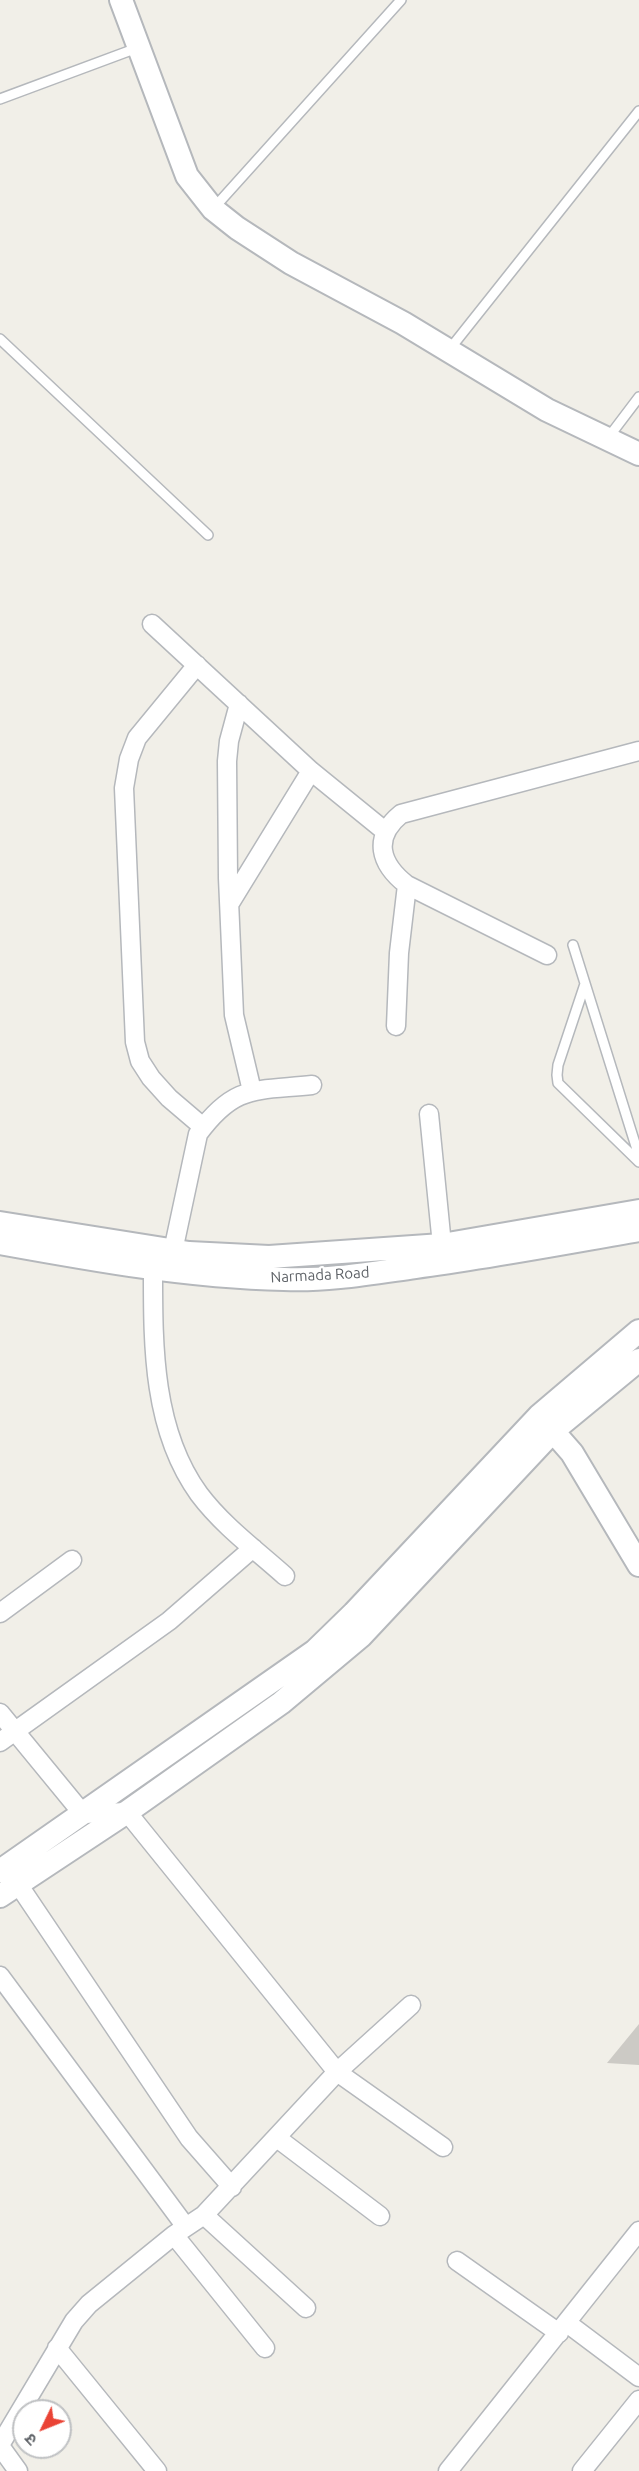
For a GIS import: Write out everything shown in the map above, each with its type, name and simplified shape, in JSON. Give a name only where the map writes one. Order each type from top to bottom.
[{"type":"street","points":[[120,0],[187,176],[213,209],[237,228],[291,263],[449,350],[547,410],[639,454]]},
{"type":"street","points":[[152,624],[311,771],[386,832]]},
{"type":"street","points":[[197,665],[137,738],[129,759],[123,805],[135,1042],[140,1062],[151,1078],[169,1098],[203,1127]]},
{"type":"street","points":[[239,704],[229,741],[227,760],[230,905],[234,1015],[252,1091]]},
{"type":"street","points":[[547,955],[407,885],[392,873],[385,863],[383,849],[386,832],[393,820],[401,814],[639,751]]},
{"type":"street","points":[[230,905],[311,771]]},
{"type":"street","points":[[396,1026],[399,953],[407,885]]},
{"type":"street","points":[[173,1251],[198,1134],[203,1127],[223,1105],[234,1097],[252,1091],[312,1085]]},
{"type":"street","points":[[429,1114],[442,1245]]},
{"type":"street","points":[[0,1222],[173,1251],[239,1257],[269,1257],[442,1245],[639,1211]]},
{"type":"street","name":"Narmada Road","points":[[0,1243],[153,1268],[286,1280],[369,1274],[490,1257],[639,1230]]},
{"type":"street","points":[[153,1268],[153,1344],[161,1399],[171,1442],[186,1474],[201,1496],[229,1527],[285,1576]]},
{"type":"street","points":[[6,1884],[84,1814],[315,1651],[639,1331]]},
{"type":"street","points":[[6,1884],[127,1812],[281,1703],[361,1636],[547,1423],[639,1360]]},
{"type":"street","points":[[547,1423],[572,1453],[639,1565]]},
{"type":"street","points":[[0,1742],[170,1621],[253,1548]]},
{"type":"street","points":[[0,1613],[72,1560]]},
{"type":"street","points":[[0,1713],[84,1814]]},
{"type":"street","points":[[84,1814],[127,1812]]},
{"type":"street","points":[[127,1812],[337,2073],[444,2147]]},
{"type":"street","points":[[6,1884],[189,2138],[232,2187]]},
{"type":"street","points":[[0,1976],[265,2348]]},
{"type":"street","points":[[11,2468],[0,2446],[74,2321],[89,2304],[180,2231],[204,2215],[337,2073],[411,2005]]},
{"type":"street","points":[[277,2138],[380,2216]]},
{"type":"street","points":[[204,2215],[306,2308]]},
{"type":"street","points":[[448,2471],[639,2231]]},
{"type":"street","points":[[457,2261],[639,2377]]},
{"type":"street","points":[[57,2348],[157,2471]]},
{"type":"street","points":[[582,2471],[639,2400]]},
{"type":"lane","points":[[213,209],[402,0]]},
{"type":"lane","points":[[0,99],[137,48]]},
{"type":"lane","points":[[449,350],[639,111]]},
{"type":"lane","points":[[0,339],[208,535]]},
{"type":"lane","points":[[608,438],[639,397]]},
{"type":"lane","points":[[573,945],[639,1156]]},
{"type":"lane","points":[[585,984],[558,1065],[558,1083],[639,1162]]},
{"type":"building","points":[[639,2024],[639,2065],[607,2063]]}]
